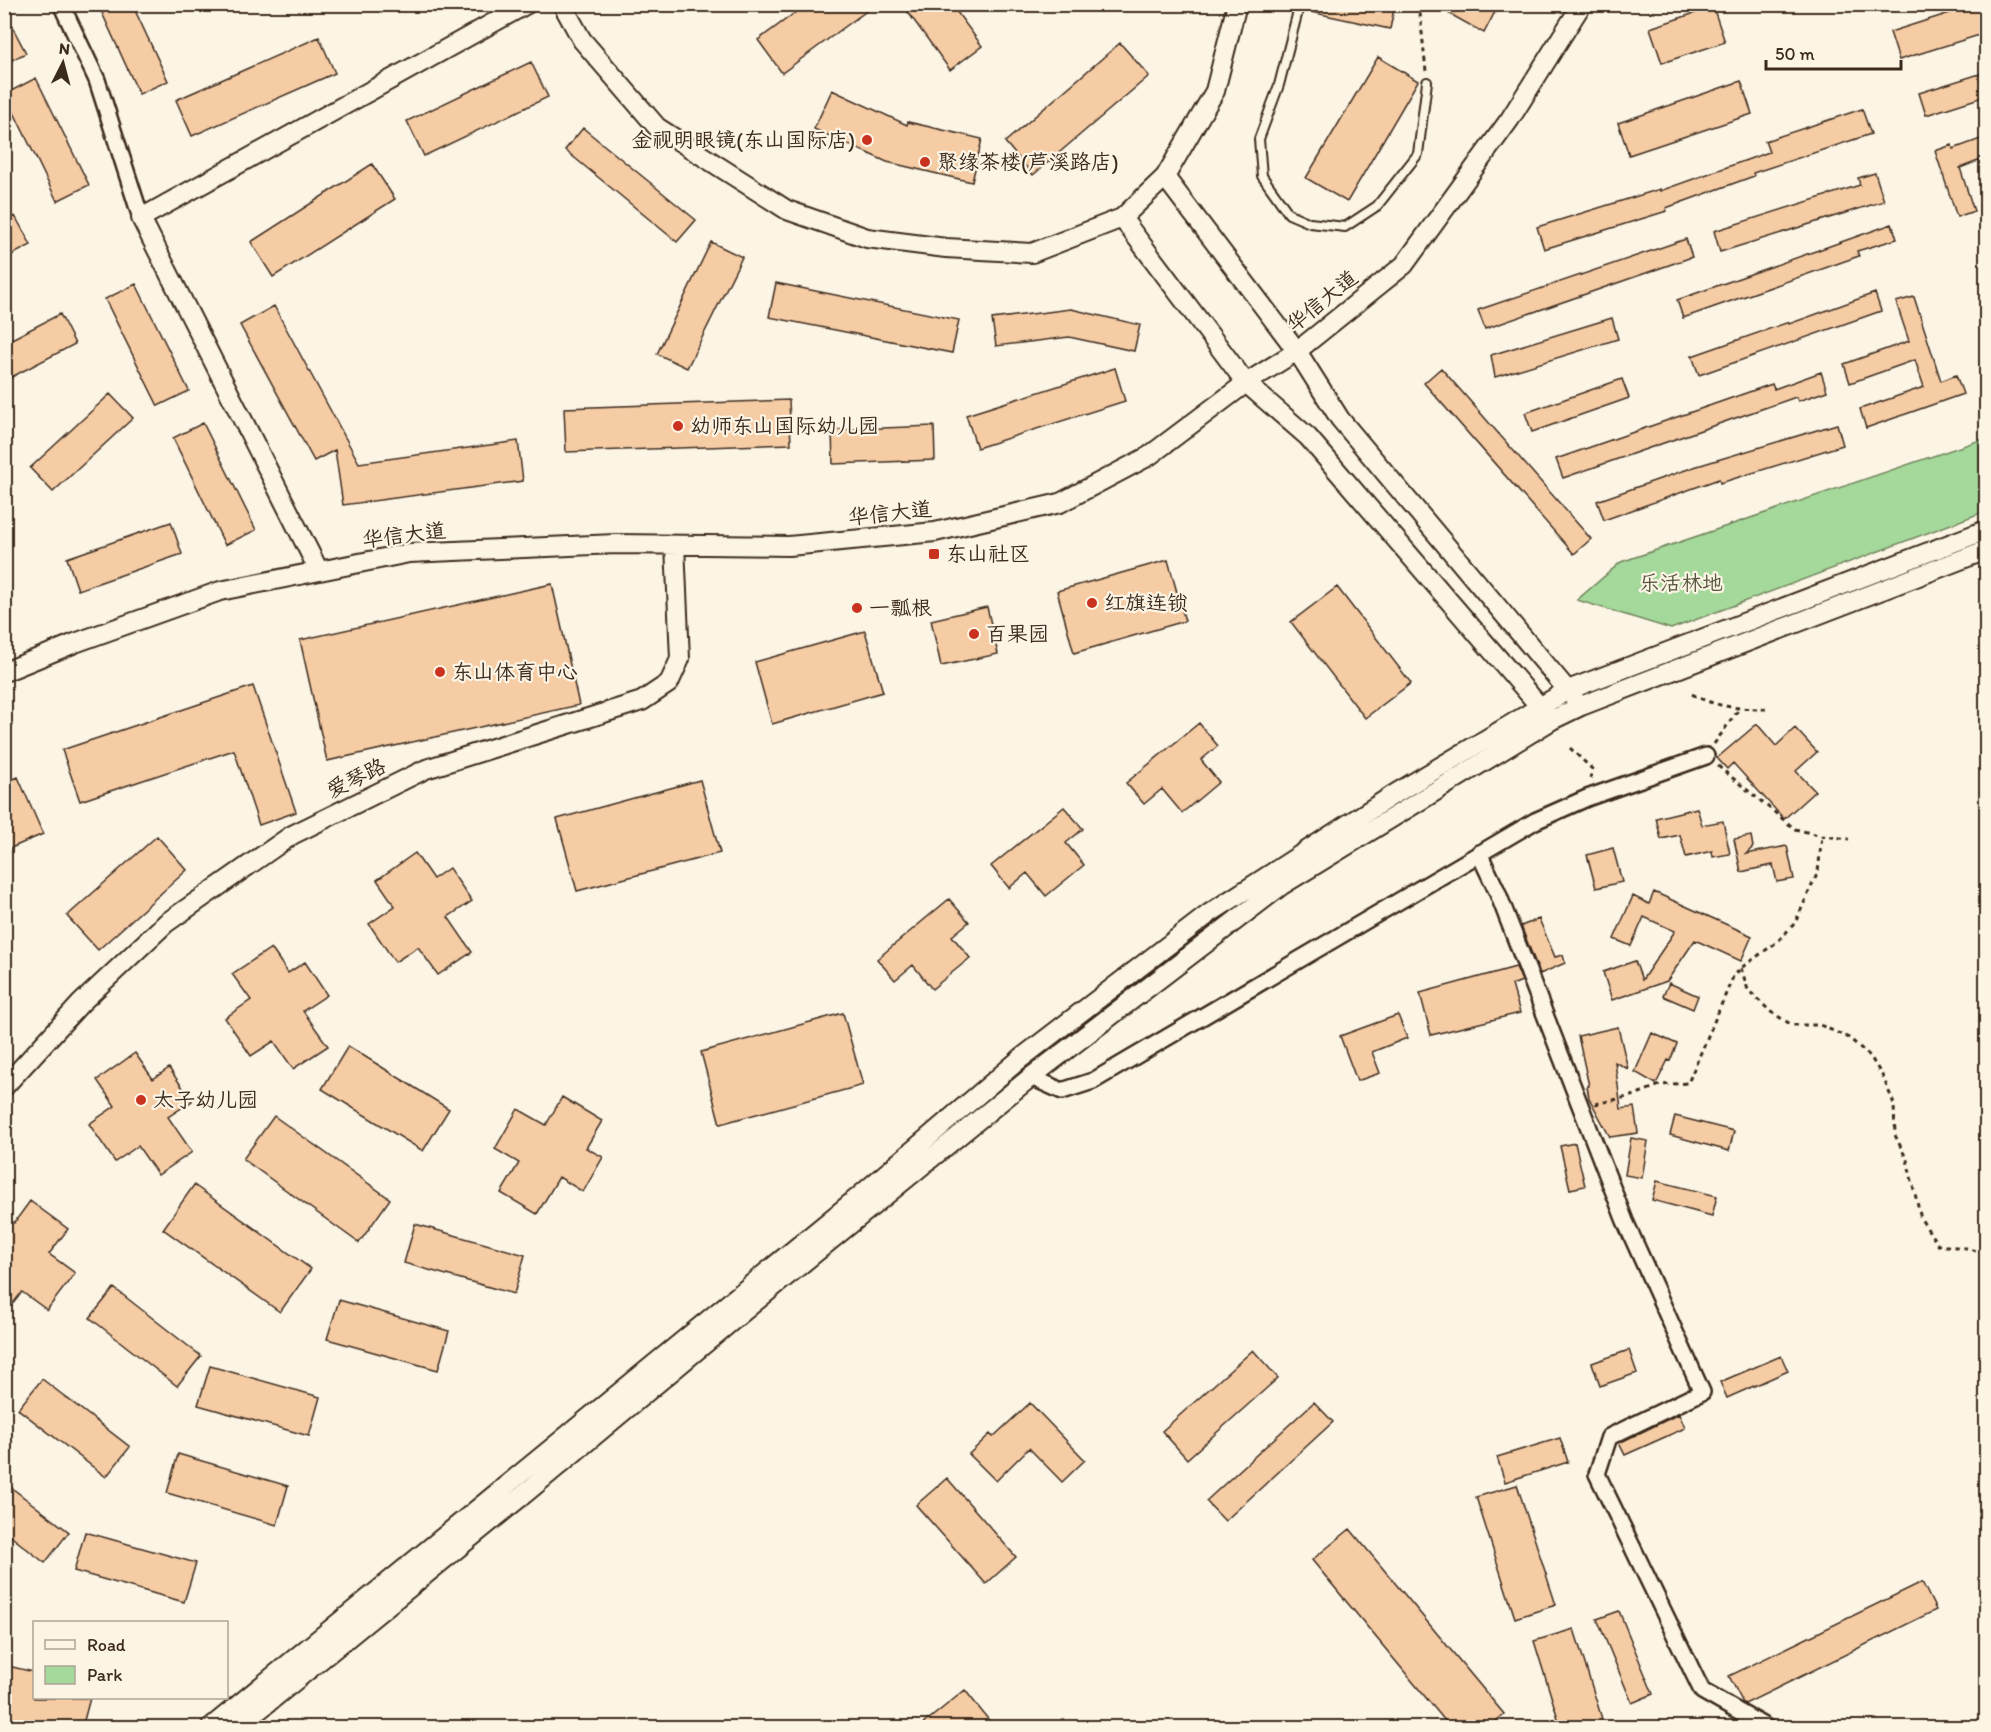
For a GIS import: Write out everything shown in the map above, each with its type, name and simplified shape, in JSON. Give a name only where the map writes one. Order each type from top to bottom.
[{"type":"street","points":[[61,4],[97,80],[141,218],[319,571]]},
{"type":"street","points":[[141,218],[527,4]]},
{"type":"street","points":[[562,4],[582,40],[657,127],[787,210],[867,238],[946,248],[1032,253],[1122,218],[1165,177],[1215,91],[1237,4]]},
{"type":"street","name":"华信大道","points":[[4,672],[75,643],[220,591],[409,553],[616,544],[789,546],[935,532],[1060,503],[1149,456],[1246,383],[1297,351],[1404,265],[1510,119],[1582,4]]},
{"type":"street","points":[[1165,177],[1297,351],[1340,419],[1581,706]]},
{"type":"street","points":[[1122,218],[1246,383],[1308,437],[1546,714]]},
{"type":"street","points":[[237,1728],[1030,1077],[1282,885],[1546,714],[1568,690],[1986,530]]},
{"type":"street","name":"爱琴路","points":[[4,1087],[81,1003],[166,923],[292,835],[426,769],[642,701],[669,684],[680,660],[675,544]]},
{"type":"street","points":[[210,1728],[856,1198],[1020,1059],[1210,913],[1393,795],[1546,714],[1581,706],[1986,550]]},
{"type":"street","points":[[1030,1077],[1062,1091],[1093,1081],[1535,821],[1587,798],[1706,756]]},
{"type":"street","points":[[1479,853],[1497,891],[1625,1221],[1702,1392],[1609,1437],[1597,1474],[1702,1690],[1767,1728]]},
{"type":"lane","points":[[1297,4],[1298,11],[1279,85],[1258,139],[1262,176],[1289,214],[1310,223],[1345,226],[1377,207],[1418,154],[1427,82]]},
{"type":"path","points":[[1419,4],[1427,82]]},
{"type":"path","points":[[1692,694],[1702,700],[1739,709],[1769,708]]},
{"type":"path","points":[[1739,709],[1706,756],[1795,829],[1822,836],[1849,839]]},
{"type":"path","points":[[1570,748],[1592,770],[1587,798]]},
{"type":"path","points":[[1582,1107],[1632,1096],[1660,1085],[1688,1083],[1733,977],[1741,968],[1778,942],[1795,923],[1818,872],[1822,836]]},
{"type":"path","points":[[1741,968],[1748,990],[1771,1012],[1792,1025],[1820,1025],[1849,1038],[1870,1056],[1883,1077],[1894,1104],[1895,1135],[1906,1160],[1921,1219],[1938,1245],[1966,1248],[1986,1254]]},
{"type":"green space","name":"乐活林地","points":[[1986,438],[1986,511],[1671,629],[1577,600],[1621,562]]},
{"type":"building","points":[[98,4],[132,4],[168,81],[139,94]]},
{"type":"building","points":[[807,4],[876,4],[782,73],[758,40]]},
{"type":"building","points":[[902,4],[951,4],[982,46],[950,70]]},
{"type":"building","points":[[1307,4],[1395,4],[1390,29],[1306,11]]},
{"type":"building","points":[[1432,4],[1499,4],[1484,33]]},
{"type":"building","points":[[1978,4],[1986,4],[1986,33],[1899,60],[1890,32]]},
{"type":"building","points":[[1713,7],[1725,42],[1662,63],[1650,28]]},
{"type":"building","points":[[4,11],[26,53],[4,64]]},
{"type":"building","points":[[319,37],[335,73],[192,136],[176,100]]},
{"type":"building","points":[[1120,43],[1149,76],[1033,175],[1005,142]]},
{"type":"building","points":[[1378,57],[1418,81],[1347,202],[1306,178]]},
{"type":"building","points":[[531,62],[548,97],[424,156],[407,121]]},
{"type":"building","points":[[1986,72],[1986,96],[1926,115],[1919,93]]},
{"type":"building","points":[[36,78],[89,185],[57,201],[5,94]]},
{"type":"building","points":[[1741,81],[1752,114],[1629,155],[1618,123]]},
{"type":"building","points":[[832,90],[907,125],[908,122],[982,139],[972,182],[887,162],[814,129]]},
{"type":"building","points":[[1862,109],[1871,134],[1753,173],[1754,176],[1666,208],[1667,211],[1544,249],[1537,227],[1660,189],[1660,191],[1769,152],[1765,141]]},
{"type":"building","points":[[583,128],[696,220],[677,242],[565,150]]},
{"type":"building","points":[[1986,137],[1986,158],[1960,168],[1974,211],[1957,217],[1935,151],[1952,145],[1953,149]]},
{"type":"building","points":[[372,164],[395,199],[273,277],[251,242]]},
{"type":"building","points":[[1875,173],[1884,201],[1720,252],[1714,231],[1860,185],[1858,178]]},
{"type":"building","points":[[15,216],[31,245],[4,259],[4,221]]},
{"type":"building","points":[[1892,224],[1897,239],[1857,251],[1859,256],[1683,318],[1677,300]]},
{"type":"building","points":[[1686,239],[1692,257],[1485,329],[1478,310]]},
{"type":"building","points":[[711,242],[742,257],[687,368],[657,354]]},
{"type":"building","points":[[776,283],[959,320],[952,353],[769,317]]},
{"type":"building","points":[[136,284],[189,391],[158,406],[105,299]]},
{"type":"building","points":[[1875,293],[1881,311],[1699,375],[1692,356]]},
{"type":"building","points":[[1914,297],[1941,381],[1956,375],[1963,394],[1866,428],[1860,409],[1924,387],[1915,360],[1850,383],[1844,364],[1909,341],[1896,302]]},
{"type":"building","points":[[274,306],[359,463],[518,441],[523,481],[343,505],[335,450],[314,461],[240,325]]},
{"type":"building","points":[[1071,309],[1140,325],[1134,351],[1069,337],[996,346],[992,319]]},
{"type":"building","points":[[60,314],[75,344],[4,381],[4,343]]},
{"type":"building","points":[[1612,318],[1618,339],[1495,377],[1491,355]]},
{"type":"building","points":[[1115,368],[1125,401],[977,448],[966,415]]},
{"type":"building","points":[[1441,368],[1591,539],[1574,554],[1424,383]]},
{"type":"building","points":[[1821,372],[1827,391],[1798,401],[1796,397],[1563,478],[1556,459],[1772,384],[1774,389]]},
{"type":"building","points":[[1622,379],[1629,398],[1532,432],[1525,413]]},
{"type":"building","points":[[110,394],[133,418],[53,492],[30,468]]},
{"type":"building","name":"幼师东山国际幼儿园","points":[[789,400],[791,444],[566,452],[564,408]]},
{"type":"building","points":[[203,423],[256,530],[225,545],[173,438]]},
{"type":"building","points":[[1837,424],[1843,445],[1720,483],[1719,479],[1604,520],[1597,501],[1694,467]]},
{"type":"building","points":[[934,426],[935,460],[833,464],[832,430]]},
{"type":"building","points":[[171,522],[182,554],[78,590],[67,558]]},
{"type":"building","points":[[1168,560],[1185,621],[1074,653],[1057,591]]},
{"type":"building","name":"东山体育中心","points":[[552,584],[579,705],[327,761],[300,640]]},
{"type":"building","points":[[1337,587],[1411,683],[1365,718],[1291,622]]},
{"type":"building","points":[[987,607],[998,654],[941,666],[931,620]]},
{"type":"building","points":[[865,631],[883,692],[772,724],[755,662]]},
{"type":"building","points":[[253,686],[296,812],[259,825],[234,750],[80,801],[62,750]]},
{"type":"building","points":[[1199,723],[1218,746],[1201,760],[1219,782],[1182,813],[1162,789],[1144,804],[1126,783]]},
{"type":"building","points":[[1757,724],[1776,746],[1795,728],[1817,752],[1796,771],[1815,791],[1784,819],[1733,763],[1727,769],[1717,758]]},
{"type":"building","points":[[18,777],[43,834],[4,851],[4,783]]},
{"type":"building","points":[[700,780],[720,853],[577,891],[557,819]]},
{"type":"building","points":[[1064,807],[1083,829],[1066,843],[1084,865],[1046,896],[1027,873],[1009,888],[991,866]]},
{"type":"building","points":[[1697,808],[1702,825],[1723,821],[1730,854],[1713,857],[1712,851],[1686,857],[1680,835],[1661,839],[1656,818]]},
{"type":"building","points":[[157,836],[187,870],[98,950],[67,916]]},
{"type":"building","points":[[1751,836],[1753,847],[1746,854],[1787,846],[1794,879],[1777,882],[1773,865],[1741,872],[1734,839]]},
{"type":"building","points":[[1613,848],[1622,882],[1596,888],[1587,855]]},
{"type":"building","points":[[415,853],[433,879],[449,868],[472,901],[448,917],[472,952],[438,975],[418,947],[395,962],[369,924],[395,906],[377,880]]},
{"type":"building","points":[[1654,892],[1752,936],[1741,961],[1695,940],[1667,981],[1612,1000],[1603,972],[1635,961],[1642,980],[1675,931],[1644,917],[1631,946],[1614,939],[1633,896],[1649,904]]},
{"type":"building","points":[[949,899],[969,922],[952,936],[970,958],[932,989],[913,965],[895,980],[877,959]]},
{"type":"building","points":[[1539,919],[1555,957],[1563,955],[1565,963],[1540,974],[1521,926]]},
{"type":"building","points":[[271,948],[288,973],[305,962],[327,995],[303,1011],[328,1046],[293,1069],[274,1041],[251,1056],[225,1018],[251,1000],[232,974]]},
{"type":"building","points":[[1516,967],[1522,981],[1512,985],[1520,1013],[1431,1035],[1420,993]]},
{"type":"building","points":[[1669,983],[1698,996],[1693,1009],[1663,996]]},
{"type":"building","points":[[843,1013],[863,1085],[720,1124],[701,1052]]},
{"type":"building","points":[[1398,1015],[1407,1038],[1372,1052],[1380,1073],[1357,1081],[1340,1036]]},
{"type":"building","points":[[1618,1027],[1628,1069],[1615,1062],[1621,1109],[1634,1107],[1638,1133],[1610,1137],[1589,1098],[1587,1086],[1589,1086],[1578,1036]]},
{"type":"building","points":[[1652,1033],[1677,1044],[1656,1084],[1635,1072]]},
{"type":"building","points":[[348,1046],[449,1109],[423,1151],[322,1089]]},
{"type":"building","points":[[135,1053],[153,1079],[169,1068],[192,1101],[168,1117],[192,1152],[158,1175],[138,1146],[115,1162],[89,1124],[115,1106],[97,1080]]},
{"type":"building","points":[[562,1097],[602,1121],[586,1148],[603,1157],[583,1192],[559,1177],[537,1214],[501,1193],[519,1163],[495,1149],[518,1109],[546,1125]]},
{"type":"building","points":[[274,1116],[390,1199],[359,1243],[243,1159]]},
{"type":"building","points":[[1675,1116],[1734,1131],[1729,1151],[1670,1135]]},
{"type":"building","points":[[1631,1138],[1648,1141],[1642,1178],[1625,1175]]},
{"type":"building","points":[[1575,1143],[1585,1186],[1570,1189],[1560,1146]]},
{"type":"building","points":[[1657,1181],[1717,1196],[1712,1216],[1652,1200]]},
{"type":"building","points":[[194,1185],[311,1269],[280,1312],[163,1229]]},
{"type":"building","points":[[30,1201],[68,1229],[49,1254],[75,1273],[47,1310],[22,1292],[4,1315],[4,1216],[14,1223]]},
{"type":"building","points":[[415,1224],[525,1255],[514,1294],[404,1263]]},
{"type":"building","points":[[114,1288],[201,1356],[177,1386],[90,1318]]},
{"type":"building","points":[[339,1300],[449,1331],[438,1370],[327,1339]]},
{"type":"building","points":[[1253,1350],[1278,1378],[1187,1459],[1162,1431]]},
{"type":"building","points":[[1629,1350],[1637,1373],[1600,1386],[1592,1363]]},
{"type":"building","points":[[1781,1356],[1788,1371],[1727,1398],[1720,1382]]},
{"type":"building","points":[[210,1366],[320,1397],[309,1436],[198,1405]]},
{"type":"building","points":[[42,1379],[130,1447],[106,1477],[18,1409]]},
{"type":"building","points":[[1314,1402],[1333,1422],[1225,1521],[1206,1501]]},
{"type":"building","points":[[1030,1403],[1085,1460],[1062,1482],[1029,1448],[996,1481],[969,1454],[990,1434],[993,1437]]},
{"type":"building","points":[[1679,1414],[1685,1428],[1625,1455],[1619,1443]]},
{"type":"building","points":[[1560,1438],[1568,1462],[1505,1482],[1497,1457]]},
{"type":"building","points":[[178,1454],[288,1486],[277,1525],[167,1493]]},
{"type":"building","points":[[947,1478],[1016,1557],[986,1584],[916,1505]]},
{"type":"building","points":[[4,1482],[69,1532],[45,1563],[4,1531]]},
{"type":"building","points":[[1517,1485],[1556,1605],[1515,1618],[1476,1497]]},
{"type":"building","points":[[1350,1529],[1504,1714],[1488,1728],[1451,1728],[1312,1560]]},
{"type":"building","points":[[85,1532],[196,1563],[184,1602],[74,1571]]},
{"type":"building","points":[[1922,1582],[1936,1610],[1743,1703],[1729,1676]]},
{"type":"building","points":[[1619,1611],[1653,1694],[1632,1703],[1597,1619]]},
{"type":"building","points":[[1574,1629],[1603,1722],[1586,1728],[1561,1728],[1534,1641]]},
{"type":"building","points":[[8,1666],[33,1672],[33,1699],[90,1699],[82,1728],[4,1728],[4,1680]]},
{"type":"building","points":[[965,1690],[995,1728],[918,1728]]},
{"type":"place","name":"金视明眼镜(东山国际店)","points":[[867,140]]},
{"type":"place","name":"聚缘茶楼(芦溪路店)","points":[[925,162]]},
{"type":"place","name":"幼师东山国际幼儿园","points":[[678,426]]},
{"type":"place","name":"东山社区","points":[[934,554]]},
{"type":"place","name":"红旗连锁","points":[[1092,603]]},
{"type":"place","name":"一瓢根","points":[[857,608]]},
{"type":"place","name":"百果园","points":[[974,634]]},
{"type":"place","name":"东山体育中心","points":[[440,672]]},
{"type":"place","name":"太子幼儿园","points":[[141,1100]]}]
